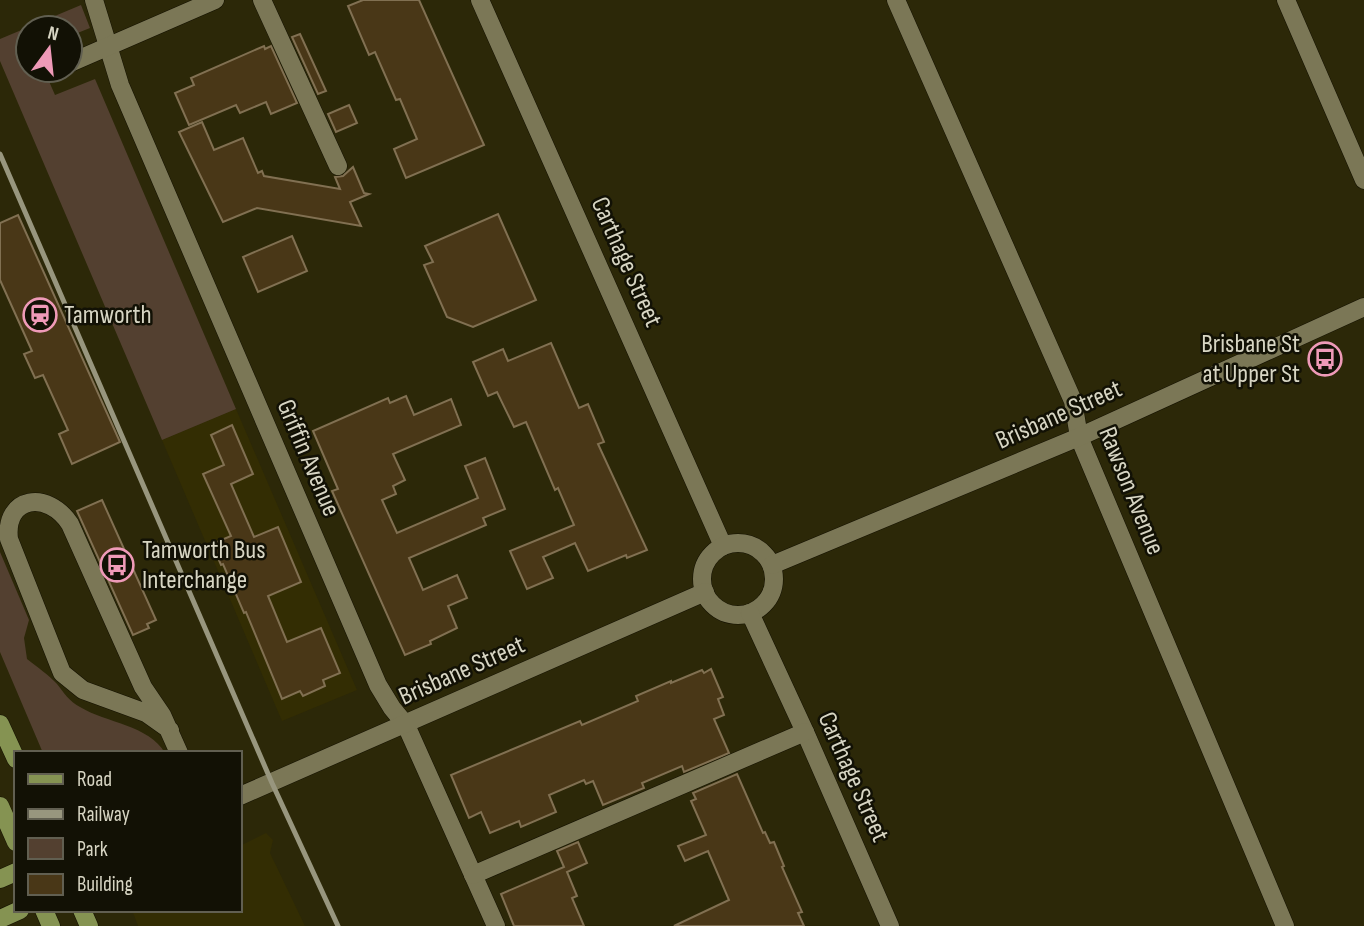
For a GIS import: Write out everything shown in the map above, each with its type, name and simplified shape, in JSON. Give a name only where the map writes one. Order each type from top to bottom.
[{"type":"main road","points":[[0,724],[14,755]]},
{"type":"main road","points":[[0,806],[14,838]]},
{"type":"street","name":"Griffin Avenue","points":[[94,0],[120,86],[377,685],[406,725],[496,926]]},
{"type":"street","points":[[84,57],[215,0]]},
{"type":"street","points":[[262,0],[338,166]]},
{"type":"street","name":"Carthage Street","points":[[480,0],[723,546]]},
{"type":"street","name":"Rawson Avenue","points":[[896,0],[1073,401],[1079,437],[1284,926]]},
{"type":"street","points":[[1286,0],[1364,180]]},
{"type":"street","name":"Brisbane Street","points":[[772,565],[1079,437],[1364,307]]},
{"type":"street","points":[[170,730],[146,713],[83,690],[62,673],[9,538],[10,520],[22,506],[30,502],[50,503],[64,515],[78,538],[143,687],[170,730],[178,751]]},
{"type":"street","points":[[746,544],[757,548],[766,555],[772,565],[774,576],[768,599],[750,613],[729,613],[711,601],[705,592],[703,571],[714,552],[723,546],[746,544]]},
{"type":"street","name":"Brisbane Street","points":[[242,795],[705,592]]},
{"type":"street","name":"Carthage Street","points":[[750,613],[890,926]]},
{"type":"street","points":[[473,875],[805,732]]},
{"type":"shaded area","points":[[236,409],[357,690],[282,721],[162,440]]},
{"type":"shaded area","points":[[266,833],[273,840],[270,853],[305,926],[138,926],[133,912],[242,912],[242,845]]},
{"type":"green space","points":[[81,5],[90,28],[84,30],[84,14],[60,14]]},
{"type":"green space","points":[[14,33],[14,84],[50,84],[55,95],[95,79],[236,409],[162,440],[0,61],[0,39]]},
{"type":"green space","points":[[0,552],[29,620],[24,638],[27,659],[50,677],[76,705],[138,730],[149,736],[163,751],[42,751],[0,652]]},
{"type":"building","points":[[363,0],[419,0],[484,145],[406,178],[394,149],[417,139],[375,52],[369,55],[348,6]]},
{"type":"building","points":[[300,34],[326,91],[318,94],[292,37]]},
{"type":"building","points":[[264,46],[265,49],[271,46],[297,103],[271,114],[266,102],[240,113],[236,105],[189,125],[175,93],[194,85],[191,78]]},
{"type":"building","points":[[349,105],[357,123],[336,132],[328,114]]},
{"type":"building","points":[[202,122],[214,150],[243,138],[258,173],[262,171],[264,176],[340,189],[335,177],[343,176],[353,167],[364,193],[369,194],[350,202],[361,226],[257,208],[223,222],[179,132]]},
{"type":"building","points":[[498,214],[536,300],[473,327],[447,317],[424,265],[433,262],[425,246]]},
{"type":"building","name":"Tamworth","points":[[18,215],[120,442],[72,464],[59,434],[68,430],[43,375],[35,378],[24,354],[32,351],[0,280],[0,223]]},
{"type":"building","points":[[292,236],[307,271],[258,292],[243,257]]},
{"type":"building","points":[[551,343],[579,408],[588,404],[604,442],[598,444],[647,550],[627,558],[626,555],[588,571],[575,543],[543,557],[553,578],[527,589],[510,551],[574,525],[558,488],[555,490],[526,422],[514,427],[497,392],[488,396],[473,362],[503,349],[508,361]]},
{"type":"building","points":[[406,396],[414,415],[451,399],[461,425],[393,454],[405,480],[393,486],[396,494],[382,500],[397,533],[478,498],[465,466],[485,458],[505,509],[483,518],[486,525],[409,558],[423,590],[457,575],[467,598],[448,606],[457,628],[430,641],[431,644],[405,655],[332,491],[338,489],[313,431],[388,398],[390,403]]},
{"type":"building","points":[[232,425],[253,474],[231,484],[254,537],[278,527],[301,582],[268,596],[287,642],[321,628],[340,673],[323,680],[325,686],[303,696],[300,691],[282,699],[246,612],[244,613],[212,544],[231,536],[203,474],[224,465],[211,435]]},
{"type":"building","name":"Tamworth Bus Interchange","points":[[102,500],[156,620],[147,624],[149,628],[133,635],[77,511]]},
{"type":"building","points":[[711,669],[723,697],[718,699],[724,715],[714,719],[729,753],[684,772],[682,766],[642,783],[644,788],[603,805],[593,781],[586,784],[584,780],[549,795],[556,812],[521,827],[519,821],[490,833],[481,812],[469,818],[451,775],[580,721],[582,725],[638,701],[636,696],[671,681]]},
{"type":"building","points":[[737,774],[763,833],[765,832],[770,843],[774,842],[802,912],[798,913],[804,926],[674,926],[729,900],[708,851],[685,861],[678,846],[706,835],[691,801],[696,799],[693,793]]},
{"type":"building","points":[[578,842],[587,863],[567,872],[577,896],[572,898],[584,926],[514,926],[501,894],[564,867],[557,851]]},
{"type":"railway","points":[[0,154],[272,783],[338,926]]},
{"type":"place","name":"Tamworth","points":[[40,315]]},
{"type":"place","name":"Brisbane St at Upper St","points":[[1325,359]]},
{"type":"place","name":"Tamworth Bus Interchange","points":[[117,565]]}]
